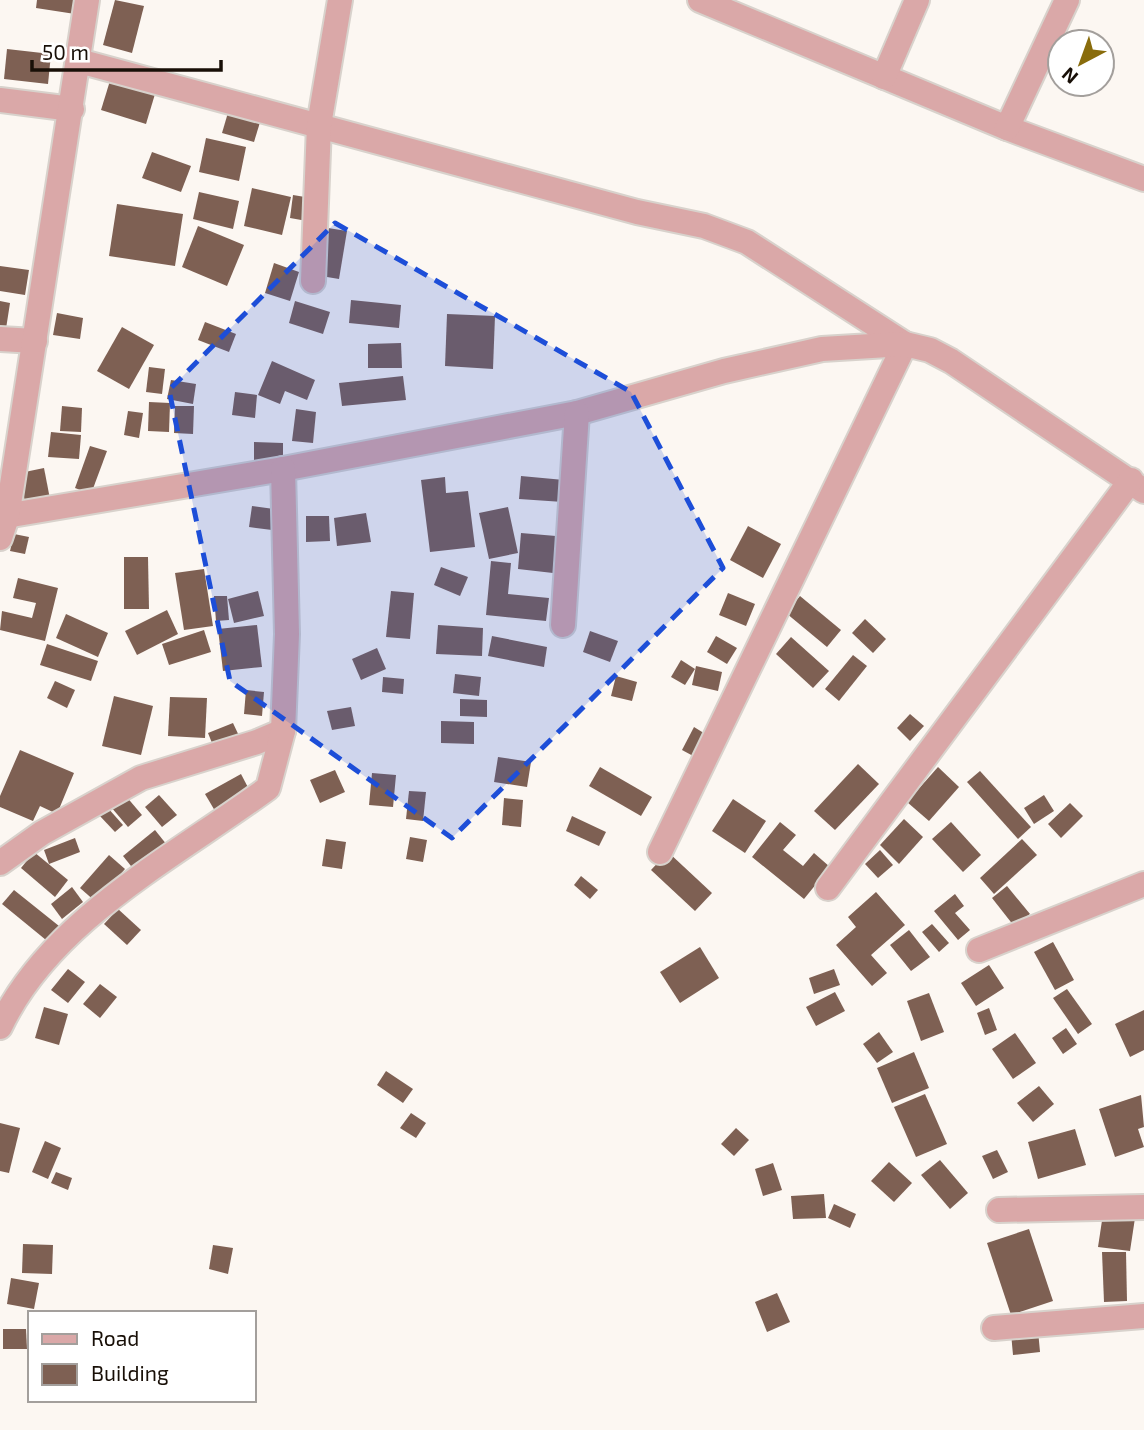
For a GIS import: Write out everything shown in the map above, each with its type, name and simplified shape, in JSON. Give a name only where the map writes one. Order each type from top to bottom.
[{"type":"street","points":[[86,0],[72,109],[35,341],[2,524],[577,413],[724,371],[822,349],[905,344],[930,350],[951,361],[1137,485],[828,888]]},
{"type":"street","points":[[313,281],[319,125],[340,0]]},
{"type":"street","points":[[884,77],[917,0]]},
{"type":"street","points":[[1007,128],[1067,0]]},
{"type":"street","points":[[715,3],[1007,128],[1144,179]]},
{"type":"street","points":[[79,61],[637,212],[704,226],[747,242],[905,344]]},
{"type":"street","points":[[0,100],[72,109]]},
{"type":"street","points":[[0,339],[35,341]]},
{"type":"street","points":[[660,852],[905,344]]},
{"type":"street","points":[[563,625],[577,413]]},
{"type":"street","points":[[3,1011],[55,947],[154,866],[268,788],[283,731],[287,634],[283,470]]},
{"type":"street","points":[[0,863],[42,833],[141,778],[257,743],[283,731]]},
{"type":"street","points":[[979,950],[1144,884]]},
{"type":"street","points":[[999,1210],[1144,1207]]},
{"type":"street","points":[[994,1328],[1144,1316]]},
{"type":"highlighted area","points":[[335,223],[631,392],[723,568],[452,838],[230,681],[169,390]]},
{"type":"building","points":[[37,0],[77,0],[75,14],[36,8]]},
{"type":"building","points":[[115,0],[144,6],[132,53],[103,45]]},
{"type":"building","points":[[7,49],[51,54],[48,84],[4,79]]},
{"type":"building","points":[[113,71],[158,84],[146,124],[101,110]]},
{"type":"building","points":[[232,99],[264,109],[254,142],[222,133]]},
{"type":"building","points":[[206,138],[246,147],[239,181],[199,172]]},
{"type":"building","points":[[152,152],[191,166],[181,192],[142,178]]},
{"type":"building","points":[[252,188],[291,197],[282,235],[244,226]]},
{"type":"building","points":[[199,192],[239,201],[233,229],[193,219]]},
{"type":"building","points":[[293,195],[311,198],[307,221],[290,218]]},
{"type":"building","points":[[117,204],[183,214],[175,266],[109,256]]},
{"type":"building","points":[[198,226],[244,245],[227,286],[182,267]]},
{"type":"building","points":[[328,228],[347,231],[339,279],[321,276]]},
{"type":"building","points":[[274,263],[299,272],[290,301],[265,293]]},
{"type":"building","points":[[0,266],[29,270],[25,295],[0,291]]},
{"type":"building","points":[[351,300],[401,305],[399,328],[349,323]]},
{"type":"building","points":[[0,301],[10,303],[5,335],[0,334]]},
{"type":"building","points":[[295,301],[330,312],[323,334],[289,323]]},
{"type":"building","points":[[57,313],[83,318],[80,339],[53,335]]},
{"type":"building","points":[[447,314],[495,316],[493,369],[445,366]]},
{"type":"building","points":[[205,322],[236,334],[229,352],[198,340]]},
{"type":"building","points":[[122,327],[154,345],[129,389],[97,371]]},
{"type":"building","points":[[401,343],[402,368],[368,368],[368,344]]},
{"type":"building","points":[[272,361],[315,380],[307,400],[285,391],[280,404],[258,395]]},
{"type":"building","points":[[149,367],[165,369],[162,394],[146,392]]},
{"type":"building","points":[[403,376],[406,400],[342,406],[339,383]]},
{"type":"building","points":[[171,380],[196,384],[193,404],[167,399]]},
{"type":"building","points":[[235,392],[257,395],[255,418],[232,415]]},
{"type":"building","points":[[149,402],[170,403],[169,432],[148,431]]},
{"type":"building","points":[[62,406],[82,408],[81,432],[60,431]]},
{"type":"building","points":[[175,406],[194,406],[193,434],[174,433]]},
{"type":"building","points":[[296,409],[316,412],[313,443],[292,441]]},
{"type":"building","points":[[128,411],[143,413],[139,438],[124,435]]},
{"type":"building","points":[[51,432],[81,435],[79,459],[48,457]]},
{"type":"building","points":[[254,442],[283,443],[283,465],[254,464]]},
{"type":"building","points":[[90,446],[107,451],[91,494],[75,488]]},
{"type":"building","points":[[44,468],[50,499],[25,503],[20,473]]},
{"type":"building","points":[[521,476],[564,480],[563,502],[519,499]]},
{"type":"building","points":[[445,477],[446,493],[468,491],[475,547],[430,552],[421,480]]},
{"type":"building","points":[[252,506],[274,509],[272,530],[249,527]]},
{"type":"building","points":[[508,507],[518,553],[489,559],[479,513]]},
{"type":"building","points":[[366,513],[371,542],[337,546],[334,518]]},
{"type":"building","points":[[306,516],[329,516],[330,541],[306,542]]},
{"type":"building","points":[[748,526],[781,544],[763,578],[730,560]]},
{"type":"building","points":[[521,533],[556,536],[553,573],[518,569]]},
{"type":"building","points":[[14,534],[29,537],[25,554],[10,551]]},
{"type":"building","points":[[124,557],[148,557],[149,609],[124,609]]},
{"type":"building","points":[[491,561],[511,563],[508,594],[549,598],[546,621],[486,615]]},
{"type":"building","points":[[441,567],[468,577],[460,596],[434,585]]},
{"type":"building","points":[[204,569],[213,626],[184,630],[175,573]]},
{"type":"building","points":[[18,578],[58,588],[45,641],[0,630],[2,611],[32,618],[36,603],[13,598]]},
{"type":"building","points":[[258,591],[264,616],[234,623],[228,599]]},
{"type":"building","points":[[391,591],[414,593],[410,639],[386,637]]},
{"type":"building","points":[[728,593],[755,604],[746,626],[719,615]]},
{"type":"building","points":[[214,596],[227,596],[229,620],[216,621]]},
{"type":"building","points":[[800,596],[841,630],[827,647],[786,613]]},
{"type":"building","points":[[167,610],[178,634],[137,655],[125,631]]},
{"type":"building","points":[[66,614],[108,633],[98,657],[56,638]]},
{"type":"building","points":[[865,619],[886,639],[873,653],[852,633]]},
{"type":"building","points":[[257,625],[262,667],[223,671],[218,629]]},
{"type":"building","points":[[438,625],[483,628],[482,656],[436,654]]},
{"type":"building","points":[[204,630],[211,652],[169,665],[162,644]]},
{"type":"building","points":[[590,631],[618,641],[610,662],[583,652]]},
{"type":"building","points":[[492,636],[547,647],[544,667],[488,656]]},
{"type":"building","points":[[716,636],[737,648],[727,664],[707,652]]},
{"type":"building","points":[[791,637],[829,671],[813,688],[776,654]]},
{"type":"building","points":[[47,644],[98,661],[91,681],[40,665]]},
{"type":"building","points":[[377,648],[386,669],[361,680],[352,659]]},
{"type":"building","points":[[853,655],[867,666],[839,701],[825,689]]},
{"type":"building","points":[[681,660],[695,669],[685,685],[671,677]]},
{"type":"building","points":[[696,666],[722,672],[718,691],[692,685]]},
{"type":"building","points":[[455,674],[481,677],[479,696],[453,693]]},
{"type":"building","points":[[616,676],[637,682],[632,701],[611,696]]},
{"type":"building","points":[[383,677],[404,679],[403,694],[382,692]]},
{"type":"building","points":[[55,681],[75,690],[67,708],[47,698]]},
{"type":"building","points":[[246,690],[264,692],[262,716],[244,714]]},
{"type":"building","points":[[114,696],[153,706],[141,755],[102,746]]},
{"type":"building","points":[[170,697],[207,698],[205,738],[168,736]]},
{"type":"building","points":[[460,699],[487,700],[487,717],[460,716]]},
{"type":"building","points":[[351,707],[355,726],[332,730],[327,711]]},
{"type":"building","points":[[910,714],[924,726],[910,741],[897,728]]},
{"type":"building","points":[[441,721],[474,722],[474,744],[441,743]]},
{"type":"building","points":[[233,723],[240,738],[214,748],[208,733]]},
{"type":"building","points":[[694,727],[707,735],[695,757],[682,750]]},
{"type":"building","points":[[20,750],[74,773],[57,814],[40,806],[33,821],[0,807],[0,796]]},
{"type":"building","points":[[498,757],[531,762],[527,787],[494,782]]},
{"type":"building","points":[[858,764],[879,784],[835,830],[814,811]]},
{"type":"building","points":[[600,767],[652,797],[641,816],[589,786]]},
{"type":"building","points":[[938,767],[959,787],[929,821],[907,802]]},
{"type":"building","points":[[335,770],[345,792],[320,803],[310,780]]},
{"type":"building","points":[[980,771],[1031,827],[1018,839],[967,782]]},
{"type":"building","points":[[372,773],[396,775],[393,807],[369,805]]},
{"type":"building","points":[[241,774],[253,797],[218,816],[205,794]]},
{"type":"building","points":[[409,791],[426,792],[423,821],[406,819]]},
{"type":"building","points":[[125,795],[142,815],[128,827],[111,807]]},
{"type":"building","points":[[159,795],[177,815],[162,827],[145,807]]},
{"type":"building","points":[[1044,795],[1054,811],[1034,824],[1024,808]]},
{"type":"building","points":[[504,798],[523,800],[521,827],[502,825]]},
{"type":"building","points":[[733,799],[766,821],[745,853],[712,831]]},
{"type":"building","points":[[1070,803],[1083,816],[1061,838],[1048,824]]},
{"type":"building","points":[[107,807],[123,825],[115,832],[99,815]]},
{"type":"building","points":[[572,816],[606,832],[599,846],[566,831]]},
{"type":"building","points":[[904,819],[923,837],[899,864],[880,845]]},
{"type":"building","points":[[780,822],[796,835],[783,850],[803,866],[814,853],[830,867],[804,899],[752,857]]},
{"type":"building","points":[[951,822],[981,855],[963,872],[932,839]]},
{"type":"building","points":[[155,830],[167,845],[135,871],[123,856]]},
{"type":"building","points":[[410,837],[427,840],[423,862],[406,859]]},
{"type":"building","points":[[75,838],[80,852],[49,864],[44,850]]},
{"type":"building","points":[[326,839],[346,842],[342,869],[322,866]]},
{"type":"building","points":[[1022,839],[1037,855],[994,894],[980,878]]},
{"type":"building","points":[[880,850],[893,865],[878,878],[865,864]]},
{"type":"building","points":[[34,852],[68,880],[55,897],[21,868]]},
{"type":"building","points":[[668,852],[712,893],[695,911],[651,870]]},
{"type":"building","points":[[109,855],[125,869],[96,902],[80,888]]},
{"type":"building","points":[[581,876],[598,890],[590,899],[574,885]]},
{"type":"building","points":[[1007,886],[1030,914],[1014,926],[992,898]]},
{"type":"building","points":[[72,887],[83,902],[62,919],[51,904]]},
{"type":"building","points":[[14,890],[59,926],[46,940],[2,904]]},
{"type":"building","points":[[876,892],[905,925],[871,955],[887,973],[872,986],[836,945],[856,927],[848,917]]},
{"type":"building","points":[[955,894],[964,906],[955,913],[970,930],[958,940],[934,911]]},
{"type":"building","points":[[118,909],[141,930],[127,945],[104,924]]},
{"type":"building","points":[[932,924],[949,943],[939,952],[922,932]]},
{"type":"building","points":[[909,930],[930,957],[911,971],[890,945]]},
{"type":"building","points":[[1053,942],[1074,980],[1055,990],[1034,952]]},
{"type":"building","points":[[700,947],[719,978],[680,1003],[660,972]]},
{"type":"building","points":[[989,965],[1004,988],[976,1006],[961,983]]},
{"type":"building","points":[[68,969],[85,982],[68,1003],[51,990]]},
{"type":"building","points":[[834,969],[840,985],[814,994],[809,978]]},
{"type":"building","points":[[100,984],[117,997],[100,1018],[83,1004]]},
{"type":"building","points":[[1067,989],[1092,1024],[1078,1034],[1053,998]]},
{"type":"building","points":[[835,992],[845,1011],[816,1026],[806,1007]]},
{"type":"building","points":[[929,993],[944,1032],[921,1041],[907,1001]]},
{"type":"building","points":[[44,1007],[68,1014],[59,1045],[35,1038]]},
{"type":"building","points":[[989,1008],[997,1030],[985,1035],[977,1013]]},
{"type":"building","points":[[1144,1010],[1144,1050],[1130,1057],[1115,1024]]},
{"type":"building","points":[[1066,1028],[1077,1044],[1063,1054],[1052,1038]]},
{"type":"building","points":[[879,1032],[893,1052],[877,1063],[863,1044]]},
{"type":"building","points":[[1015,1033],[1036,1063],[1013,1079],[992,1049]]},
{"type":"building","points":[[914,1052],[929,1088],[892,1103],[877,1068]]},
{"type":"building","points":[[386,1071],[413,1089],[403,1103],[377,1085]]},
{"type":"building","points":[[1039,1086],[1054,1104],[1033,1122],[1017,1103]]},
{"type":"building","points":[[925,1094],[947,1144],[916,1157],[894,1107]]},
{"type":"building","points":[[1141,1095],[1144,1127],[1138,1129],[1144,1147],[1115,1157],[1099,1109]]},
{"type":"building","points":[[411,1113],[426,1123],[416,1138],[400,1128]]},
{"type":"building","points":[[0,1123],[20,1128],[9,1173],[0,1171]]},
{"type":"building","points":[[736,1128],[749,1140],[734,1156],[721,1144]]},
{"type":"building","points":[[1075,1129],[1086,1165],[1038,1179],[1028,1142]]},
{"type":"building","points":[[45,1141],[61,1148],[48,1179],[32,1172]]},
{"type":"building","points":[[997,1150],[1008,1172],[993,1179],[982,1156]]},
{"type":"building","points":[[940,1160],[968,1193],[950,1209],[921,1175]]},
{"type":"building","points":[[889,1162],[912,1183],[894,1202],[871,1181]]},
{"type":"building","points":[[773,1163],[782,1190],[763,1196],[755,1169]]},
{"type":"building","points":[[56,1172],[72,1178],[68,1190],[51,1183]]},
{"type":"building","points":[[824,1194],[826,1218],[793,1219],[791,1196]]},
{"type":"building","points":[[834,1204],[856,1214],[850,1228],[828,1218]]},
{"type":"building","points":[[1103,1214],[1135,1218],[1130,1251],[1098,1247]]},
{"type":"building","points":[[1029,1229],[1053,1301],[1011,1315],[987,1243]]},
{"type":"building","points":[[23,1244],[53,1245],[52,1274],[22,1273]]},
{"type":"building","points":[[213,1245],[233,1248],[228,1274],[209,1269]]},
{"type":"building","points":[[1102,1252],[1126,1252],[1127,1301],[1104,1302]]},
{"type":"building","points":[[11,1278],[39,1283],[34,1309],[7,1304]]},
{"type":"building","points":[[777,1293],[790,1322],[767,1332],[755,1302]]},
{"type":"building","points":[[1037,1320],[1040,1352],[1013,1355],[1010,1322]]},
{"type":"building","points":[[3,1329],[26,1329],[27,1349],[3,1349]]}]
